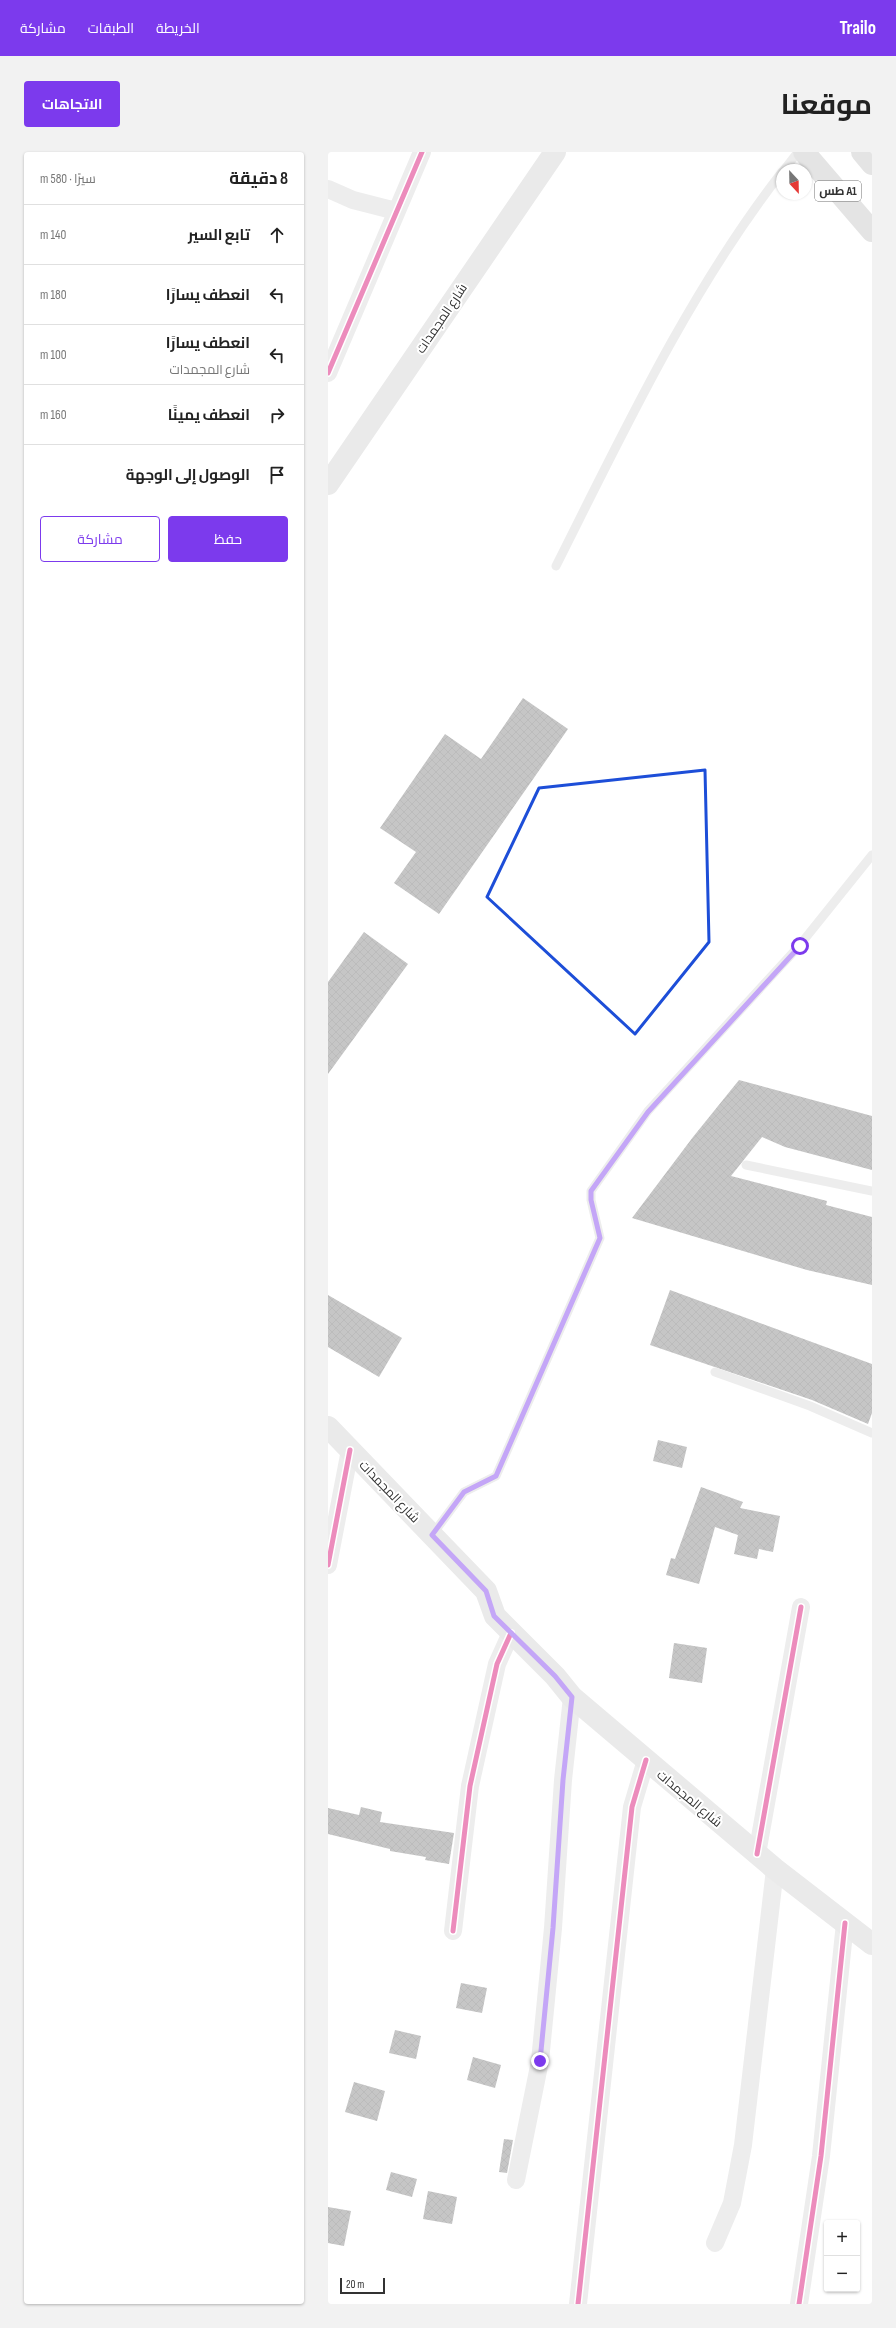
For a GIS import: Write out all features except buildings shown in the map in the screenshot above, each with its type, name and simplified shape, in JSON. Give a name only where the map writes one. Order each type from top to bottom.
[{"type":"highway","name":"طس A1","points":[[804,152],[872,231]]},
{"type":"highway","points":[[862,152],[872,164]]},
{"type":"main road","name":"شارع المجمدات","points":[[328,484],[555,152]]},
{"type":"main road","name":"شارع المجمدات","points":[[328,1427],[486,1591],[494,1616],[555,1676],[572,1697],[775,1869],[872,1944]]},
{"type":"street","points":[[328,372],[422,152]]},
{"type":"street","points":[[328,189],[353,200],[396,212]]},
{"type":"street","points":[[328,1565],[350,1450]]},
{"type":"street","points":[[757,1854],[801,1607]]},
{"type":"street","points":[[453,1931],[470,1786],[497,1664],[511,1633]]},
{"type":"street","points":[[516,2180],[540,2061],[553,1928],[563,1780],[572,1697]]},
{"type":"street","points":[[578,2304],[632,1807],[646,1760]]},
{"type":"street","points":[[715,2243],[732,2203],[743,2145],[775,1869]]},
{"type":"street","points":[[799,2304],[821,2156],[845,1923]]},
{"type":"lane","points":[[789,164],[798,152]]},
{"type":"lane","points":[[556,566],[660,363],[747,217],[776,180]]},
{"type":"lane","points":[[432,1535],[464,1492],[496,1476],[600,1238],[591,1200],[591,1191],[648,1112],[800,946],[872,855]]},
{"type":"lane","points":[[746,1165],[872,1191]]},
{"type":"lane","points":[[715,1372],[810,1406],[872,1433]]},
{"type":"highlighted area","points":[[705,770],[709,942],[635,1034],[487,897],[539,788]]},
{"type":"cycle path","points":[[328,373],[422,152]]},
{"type":"cycle path","points":[[328,1565],[350,1450]]},
{"type":"cycle path","points":[[757,1854],[801,1607]]},
{"type":"cycle path","points":[[453,1931],[470,1786],[497,1664],[511,1633]]},
{"type":"cycle path","points":[[578,2304],[632,1807],[646,1760]]},
{"type":"cycle path","points":[[799,2304],[821,2156],[845,1923]]},
{"type":"route","points":[[540,2061],[553,1928],[563,1780],[572,1697],[555,1676],[494,1616],[486,1591],[432,1535],[464,1492],[496,1476],[600,1238],[600,1229],[591,1200],[591,1191],[648,1112],[800,946]]}]
